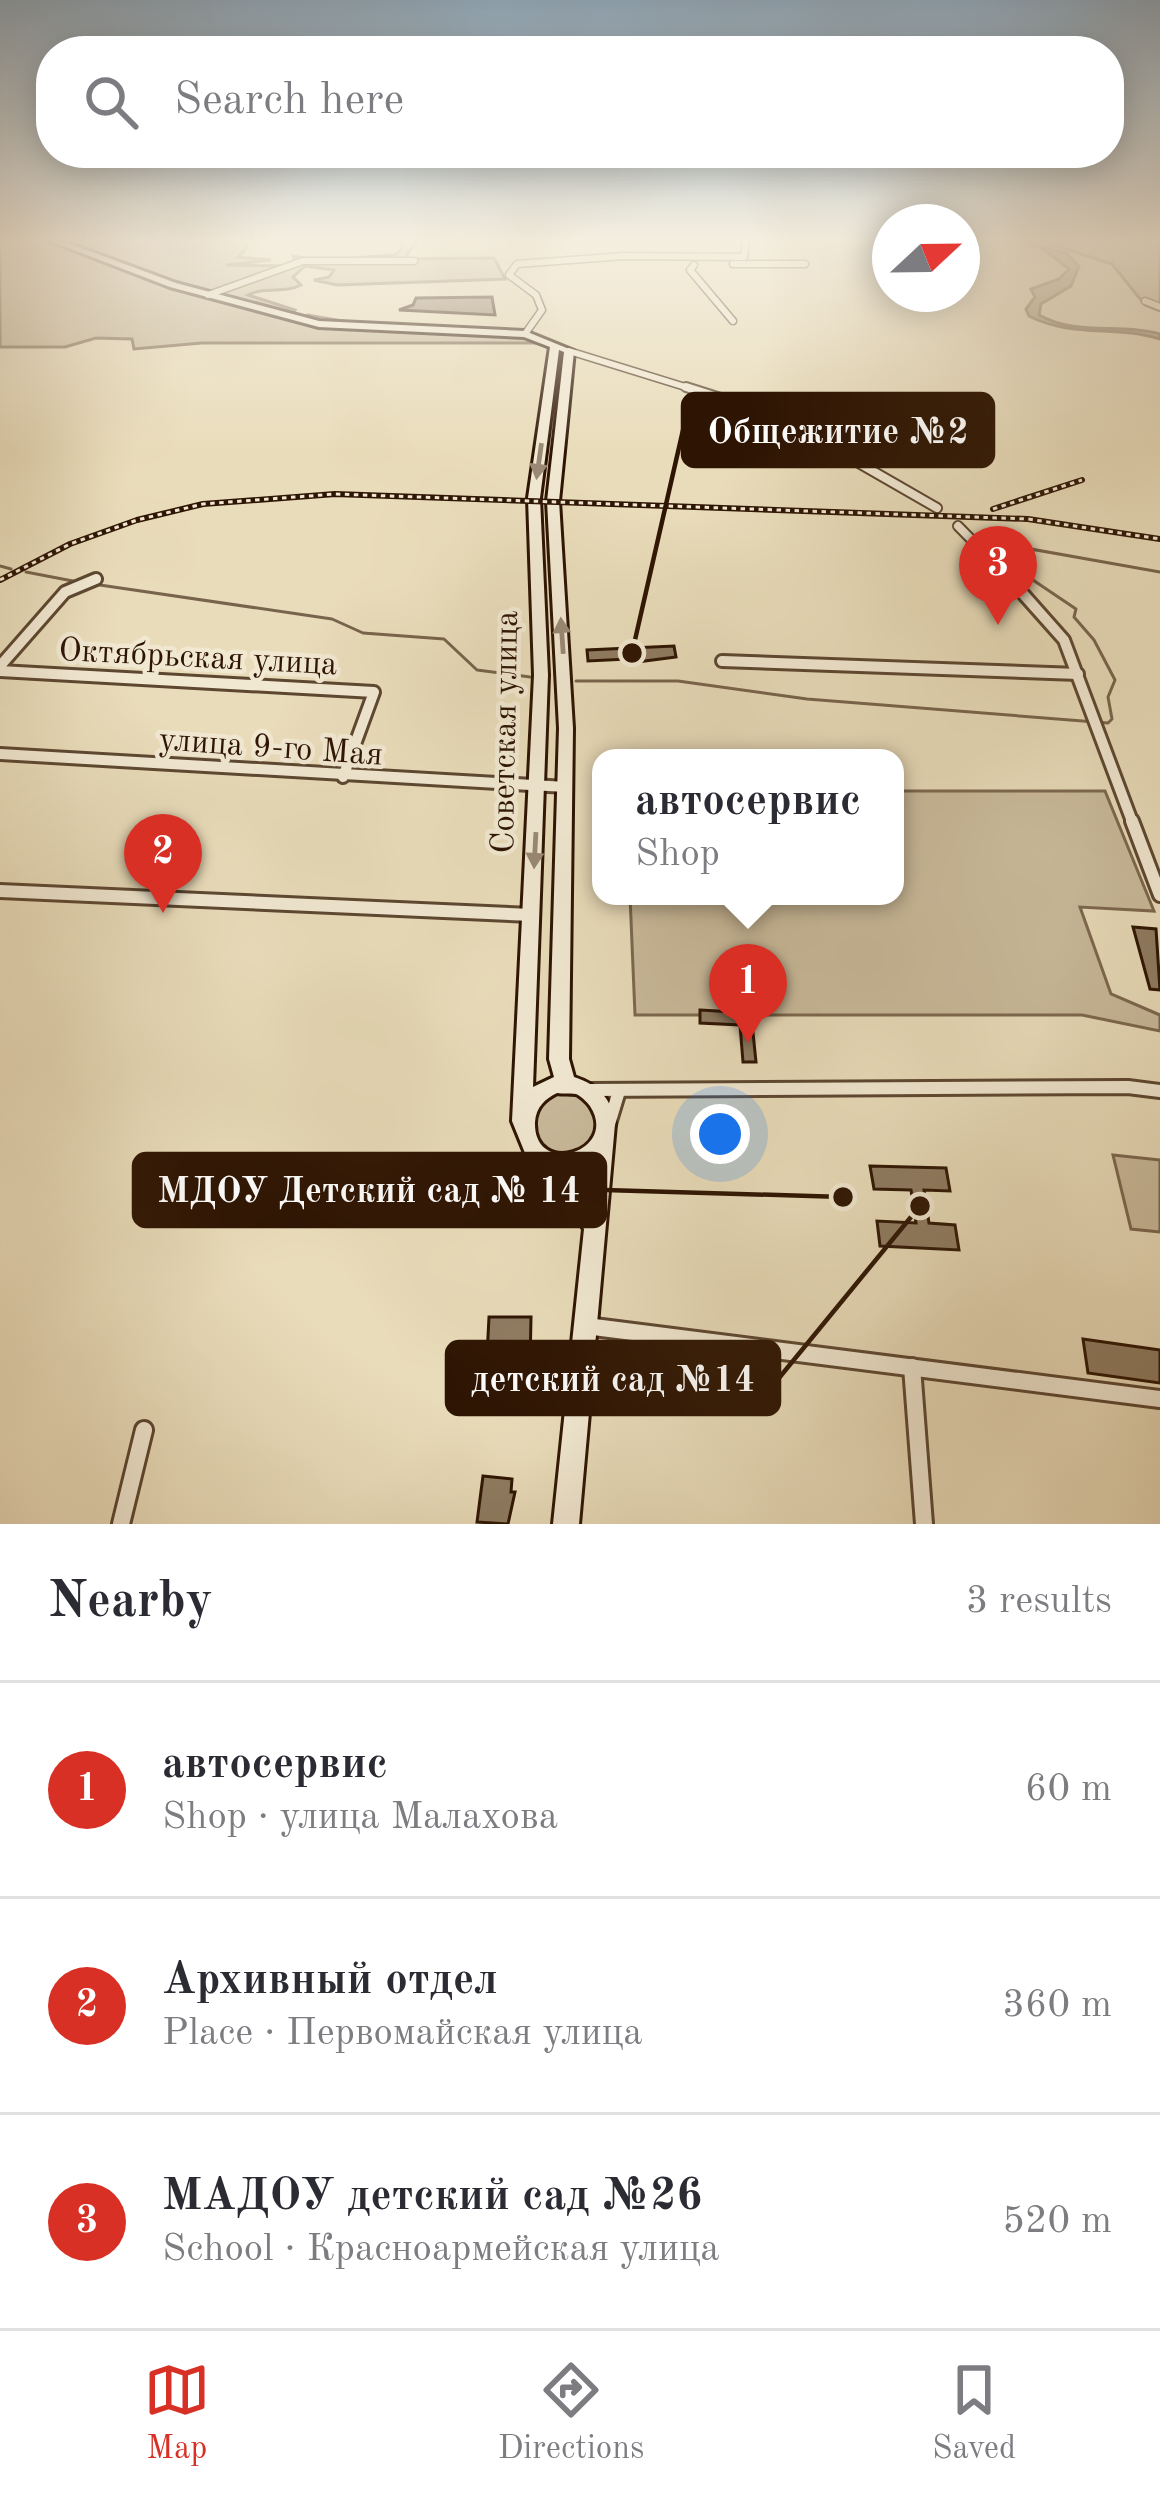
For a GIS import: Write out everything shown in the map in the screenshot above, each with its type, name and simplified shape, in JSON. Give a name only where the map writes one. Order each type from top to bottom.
[{"type":"main road","points":[[266,310],[319,324],[525,334],[562,348]]},
{"type":"main road","name":"Советская улица","points":[[562,348],[553,501],[565,676],[559,1059],[576,1088],[604,1107],[606,1133]]},
{"type":"main road","name":"Советская улица","points":[[522,1120],[541,675],[534,500],[562,348]]},
{"type":"main road","points":[[576,1088],[541,1093],[522,1120],[526,1141],[550,1160],[596,1226]]},
{"type":"main road","points":[[550,1160],[584,1158],[606,1133]]},
{"type":"main road","points":[[566,1524],[606,1133]]},
{"type":"street","points":[[525,334],[541,310]]},
{"type":"street","points":[[723,310],[733,321]]},
{"type":"street","points":[[562,348],[777,416],[937,508]]},
{"type":"street","points":[[958,526],[1055,626],[1078,674],[1160,895]]},
{"type":"street","points":[[536,546],[555,545]]},
{"type":"street","points":[[0,668],[65,592],[96,579]]},
{"type":"street","points":[[722,661],[1078,674]]},
{"type":"street","name":"Октябрьская улица","points":[[0,668],[374,692],[344,777]]},
{"type":"street","points":[[541,675],[565,676]]},
{"type":"street","name":"улица 9-го Мая","points":[[0,754],[566,787]]},
{"type":"street","points":[[0,890],[532,915]]},
{"type":"street","points":[[576,1088],[1128,1087],[1160,1091]]},
{"type":"street","points":[[606,1133],[619,1090]]},
{"type":"street","points":[[586,1326],[1160,1399]]},
{"type":"street","points":[[912,1367],[924,1524]]},
{"type":"street","points":[[121,1524],[144,1430]]},
{"type":"shaded area","points":[[0,310],[261,310],[294,319],[308,315],[376,327],[524,336],[536,343],[202,343],[134,349],[132,339],[96,338],[65,347],[0,347]]},
{"type":"shaded area","points":[[1026,310],[1040,310],[1039,315],[1068,325],[1145,331],[1160,334],[1160,339],[1061,327],[1029,316]]},
{"type":"shaded area","points":[[904,791],[1105,791],[1154,911],[1080,907],[1111,994],[1160,1015],[1160,1031],[1082,1015],[635,1015],[630,905],[904,905]]},
{"type":"shaded area","points":[[565,1092],[587,1101],[596,1123],[587,1145],[565,1154],[543,1145],[534,1123],[543,1101]]},
{"type":"shaded area","points":[[1113,1155],[1160,1160],[1160,1232],[1131,1229]]},
{"type":"building","points":[[401,310],[494,310],[495,315]]},
{"type":"building","points":[[674,646],[676,657],[629,663],[628,659],[588,661],[587,650]]},
{"type":"building","points":[[1133,927],[1156,929],[1160,990],[1150,989]]},
{"type":"building","points":[[700,1010],[751,1013],[756,1062],[743,1062],[740,1025],[700,1023]]},
{"type":"building","points":[[870,1166],[946,1168],[950,1191],[924,1190],[929,1223],[955,1225],[959,1250],[880,1246],[877,1221],[916,1223],[911,1190],[874,1189]]},
{"type":"building","points":[[489,1317],[531,1317],[529,1414],[484,1414]]},
{"type":"building","points":[[1083,1339],[1160,1350],[1160,1383],[1088,1373]]},
{"type":"building","points":[[483,1476],[512,1479],[511,1492],[515,1492],[508,1524],[477,1522]]},
{"type":"waterway","points":[[576,681],[678,681],[807,699],[1108,723],[1112,719],[1108,697],[1115,680],[1094,640],[1074,617],[1076,609],[1027,576],[1005,549],[1014,546],[1160,572]]},
{"type":"waterway","points":[[0,566],[11,569]]},
{"type":"waterway","points":[[26,572],[78,582]]},
{"type":"waterway","points":[[93,584],[332,619],[363,633],[444,639],[477,670],[530,677]]},
{"type":"railway","points":[[993,509],[1082,480]]},
{"type":"railway","points":[[0,580],[70,544],[137,520],[203,504],[335,494],[1028,519],[1160,539]]},
{"type":"place","name":"МАДОУ детский сад №26","points":[[998,625]]},
{"type":"place","name":"Общежитие №2","points":[[632,653]]},
{"type":"place","name":"Архивный отдел","points":[[163,913]]},
{"type":"place","name":"автосервис","points":[[748,1043]]},
{"type":"place","name":"МДОУ Детский сад № 14","points":[[843,1197]]},
{"type":"place","name":"детский сад №14","points":[[920,1206]]}]
